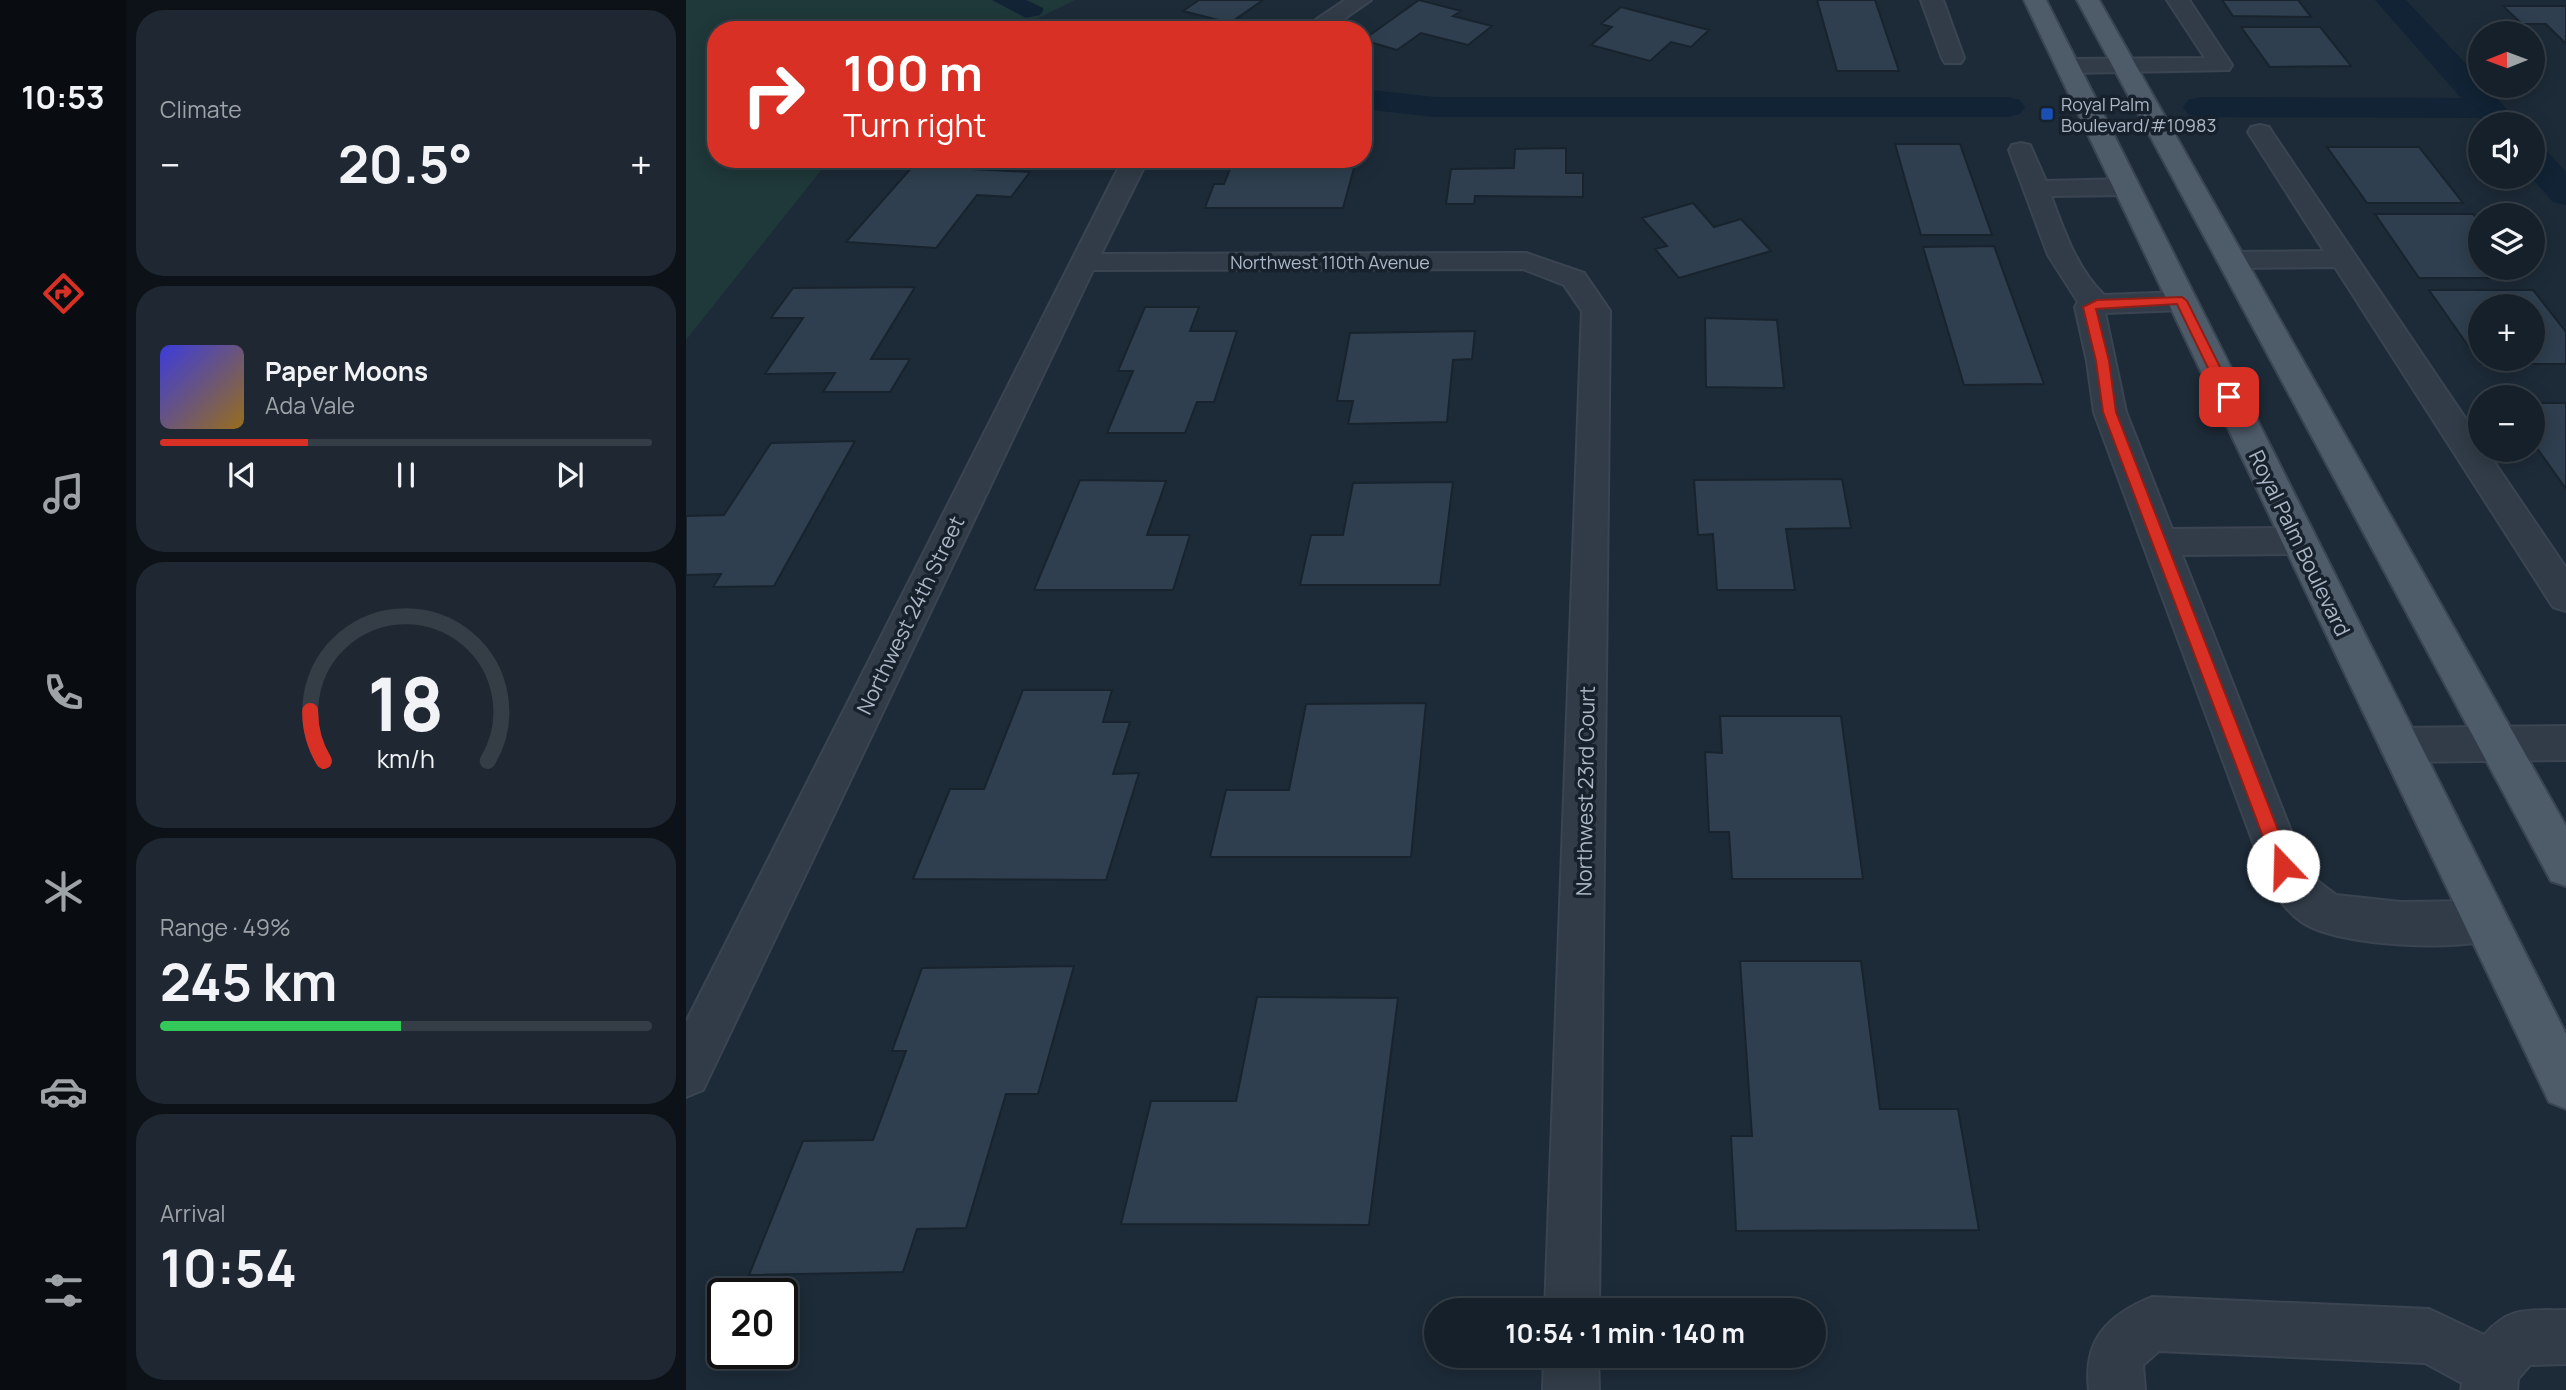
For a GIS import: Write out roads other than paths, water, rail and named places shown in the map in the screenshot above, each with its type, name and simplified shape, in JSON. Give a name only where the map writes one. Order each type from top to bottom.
[{"type":"main road","name":"Royal Palm Boulevard","points":[[2035,0],[2566,1085]]},
{"type":"main road","points":[[2088,0],[2566,867]]},
{"type":"street","points":[[1326,21],[1360,0]]},
{"type":"street","points":[[1932,0],[1953,58]]},
{"type":"street","points":[[2067,66],[2221,65],[2178,0]]},
{"type":"street","points":[[2260,132],[2566,597]]},
{"type":"street","points":[[2021,150],[2067,267],[2085,295],[2097,304]]},
{"type":"street","name":"Northwest 24th Street","points":[[686,1073],[1130,168]]},
{"type":"street","points":[[2037,189],[2126,187]]},
{"type":"street","points":[[2231,260],[2344,259]]},
{"type":"street","name":"Northwest 110th Avenue","points":[[1083,262],[1526,261],[1574,279]]},
{"type":"street","name":"Northwest 23rd Court","points":[[1573,1298],[1596,310],[1574,279]]},
{"type":"street","points":[[2182,301],[2097,304],[2089,307],[2102,361],[2110,412],[2283,866],[2298,892],[2323,911],[2369,921],[2486,922]]},
{"type":"street","points":[[2160,542],[2300,541]]},
{"type":"street","points":[[2399,745],[2566,743]]},
{"type":"street","points":[[2117,1390],[2113,1365],[2127,1340],[2152,1324],[2429,1336],[2490,1379],[2518,1338],[2566,1338]]},
{"type":"street","points":[[1571,1390],[1572,1368]]},
{"type":"water","points":[[992,0],[1026,0],[1043,8],[1043,11],[1040,15],[1026,18]]},
{"type":"waterway","points":[[2390,0],[2488,108]]},
{"type":"waterway","points":[[1372,100],[1434,107],[2008,107]]},
{"type":"waterway","points":[[2200,107],[2488,108]]},
{"type":"waterway","points":[[2488,108],[2492,112]]},
{"type":"waterway","points":[[2545,171],[2566,194]]},
{"type":"place","name":"Royal Palm Boulevard/#10983","points":[[2047,114]]}]
